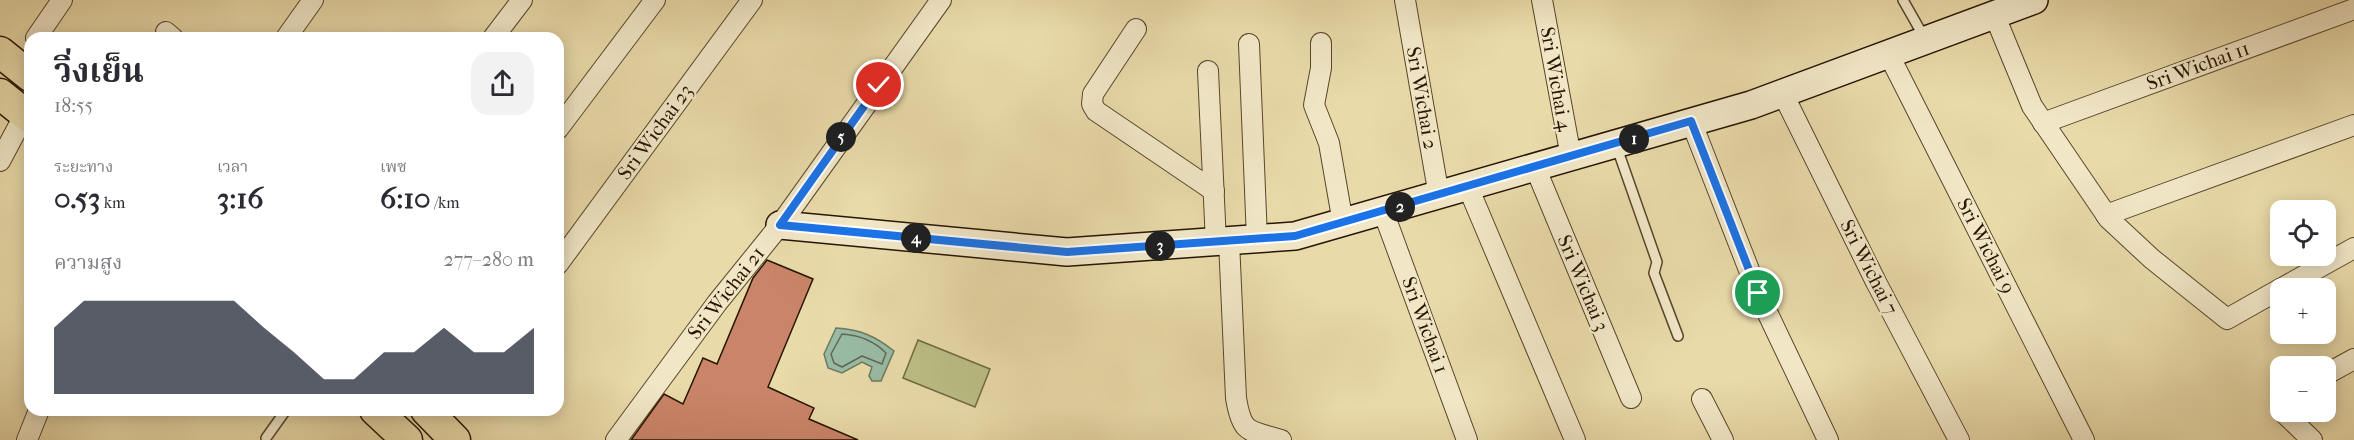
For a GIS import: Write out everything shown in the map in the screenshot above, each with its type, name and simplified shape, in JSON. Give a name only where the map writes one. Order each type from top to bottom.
[{"type":"main road","points":[[0,94],[24,113]]},
{"type":"main road","points":[[381,416],[407,440]]},
{"type":"street","points":[[40,32],[62,0]]},
{"type":"street","points":[[290,32],[313,0]]},
{"type":"street","points":[[498,32],[522,0]]},
{"type":"street","points":[[564,121],[655,0]]},
{"type":"street","name":"Sri Wichai 23","points":[[564,256],[752,0]]},
{"type":"street","name":"Sri Wichai 21","points":[[616,440],[717,303],[780,225],[941,0]]},
{"type":"street","name":"Sri Wichai 2","points":[[1405,0],[1439,196]]},
{"type":"street","name":"Sri Wichai 4","points":[[1542,0],[1571,157]]},
{"type":"street","points":[[780,225],[1067,252],[1295,236],[1751,105],[2034,0]]},
{"type":"street","name":"Sri Wichai 11","points":[[2043,123],[2354,9]]},
{"type":"street","points":[[1994,14],[2032,106],[2106,215],[2152,259],[2227,319],[2270,295]]},
{"type":"street","points":[[1136,29],[1093,94],[1092,104],[1096,111],[1214,191]]},
{"type":"street","points":[[1321,43],[1321,68],[1314,105],[1329,143],[1343,223]]},
{"type":"street","points":[[1249,44],[1257,239]]},
{"type":"street","name":"Sri Wichai 9","points":[[1888,53],[2084,440]]},
{"type":"street","points":[[1208,71],[1214,191],[1222,242],[1239,417],[1244,427],[1251,431],[1281,440]]},
{"type":"street","name":"Sri Wichai 7","points":[[1782,92],[1876,282],[1959,440]]},
{"type":"street","points":[[1691,121],[1758,293],[1828,440]]},
{"type":"street","points":[[0,161],[24,122]]},
{"type":"street","points":[[2106,215],[2354,125]]},
{"type":"street","name":"Sri Wichai 3","points":[[1535,168],[1631,398]]},
{"type":"street","points":[[1468,187],[1575,440]]},
{"type":"street","name":"Sri Wichai 1","points":[[1383,211],[1467,439]]},
{"type":"street","points":[[2301,278],[2354,248]]},
{"type":"street","points":[[2336,369],[2354,359]]},
{"type":"street","points":[[1702,399],[1723,440]]},
{"type":"street","points":[[27,440],[37,416]]},
{"type":"street","points":[[2293,422],[2312,440]]},
{"type":"lane","points":[[1902,0],[1925,39]]},
{"type":"lane","points":[[1616,145],[1657,262],[1654,273],[1678,336]]},
{"type":"lane","points":[[266,438],[282,416]]},
{"type":"green space","points":[[918,340],[990,369],[975,407],[903,378]]},
{"type":"water","points":[[836,328],[867,334],[894,351],[881,381],[872,381],[869,376],[872,367],[862,362],[842,373],[828,368],[824,354]]},
{"type":"building","points":[[767,260],[813,279],[768,387],[814,408],[809,419],[858,440],[631,440],[664,394],[683,404],[703,358],[717,364],[753,278]]},
{"type":"route","points":[[879,85],[780,225],[1067,252],[1295,236],[1496,180],[1691,121],[1758,293]]}]
